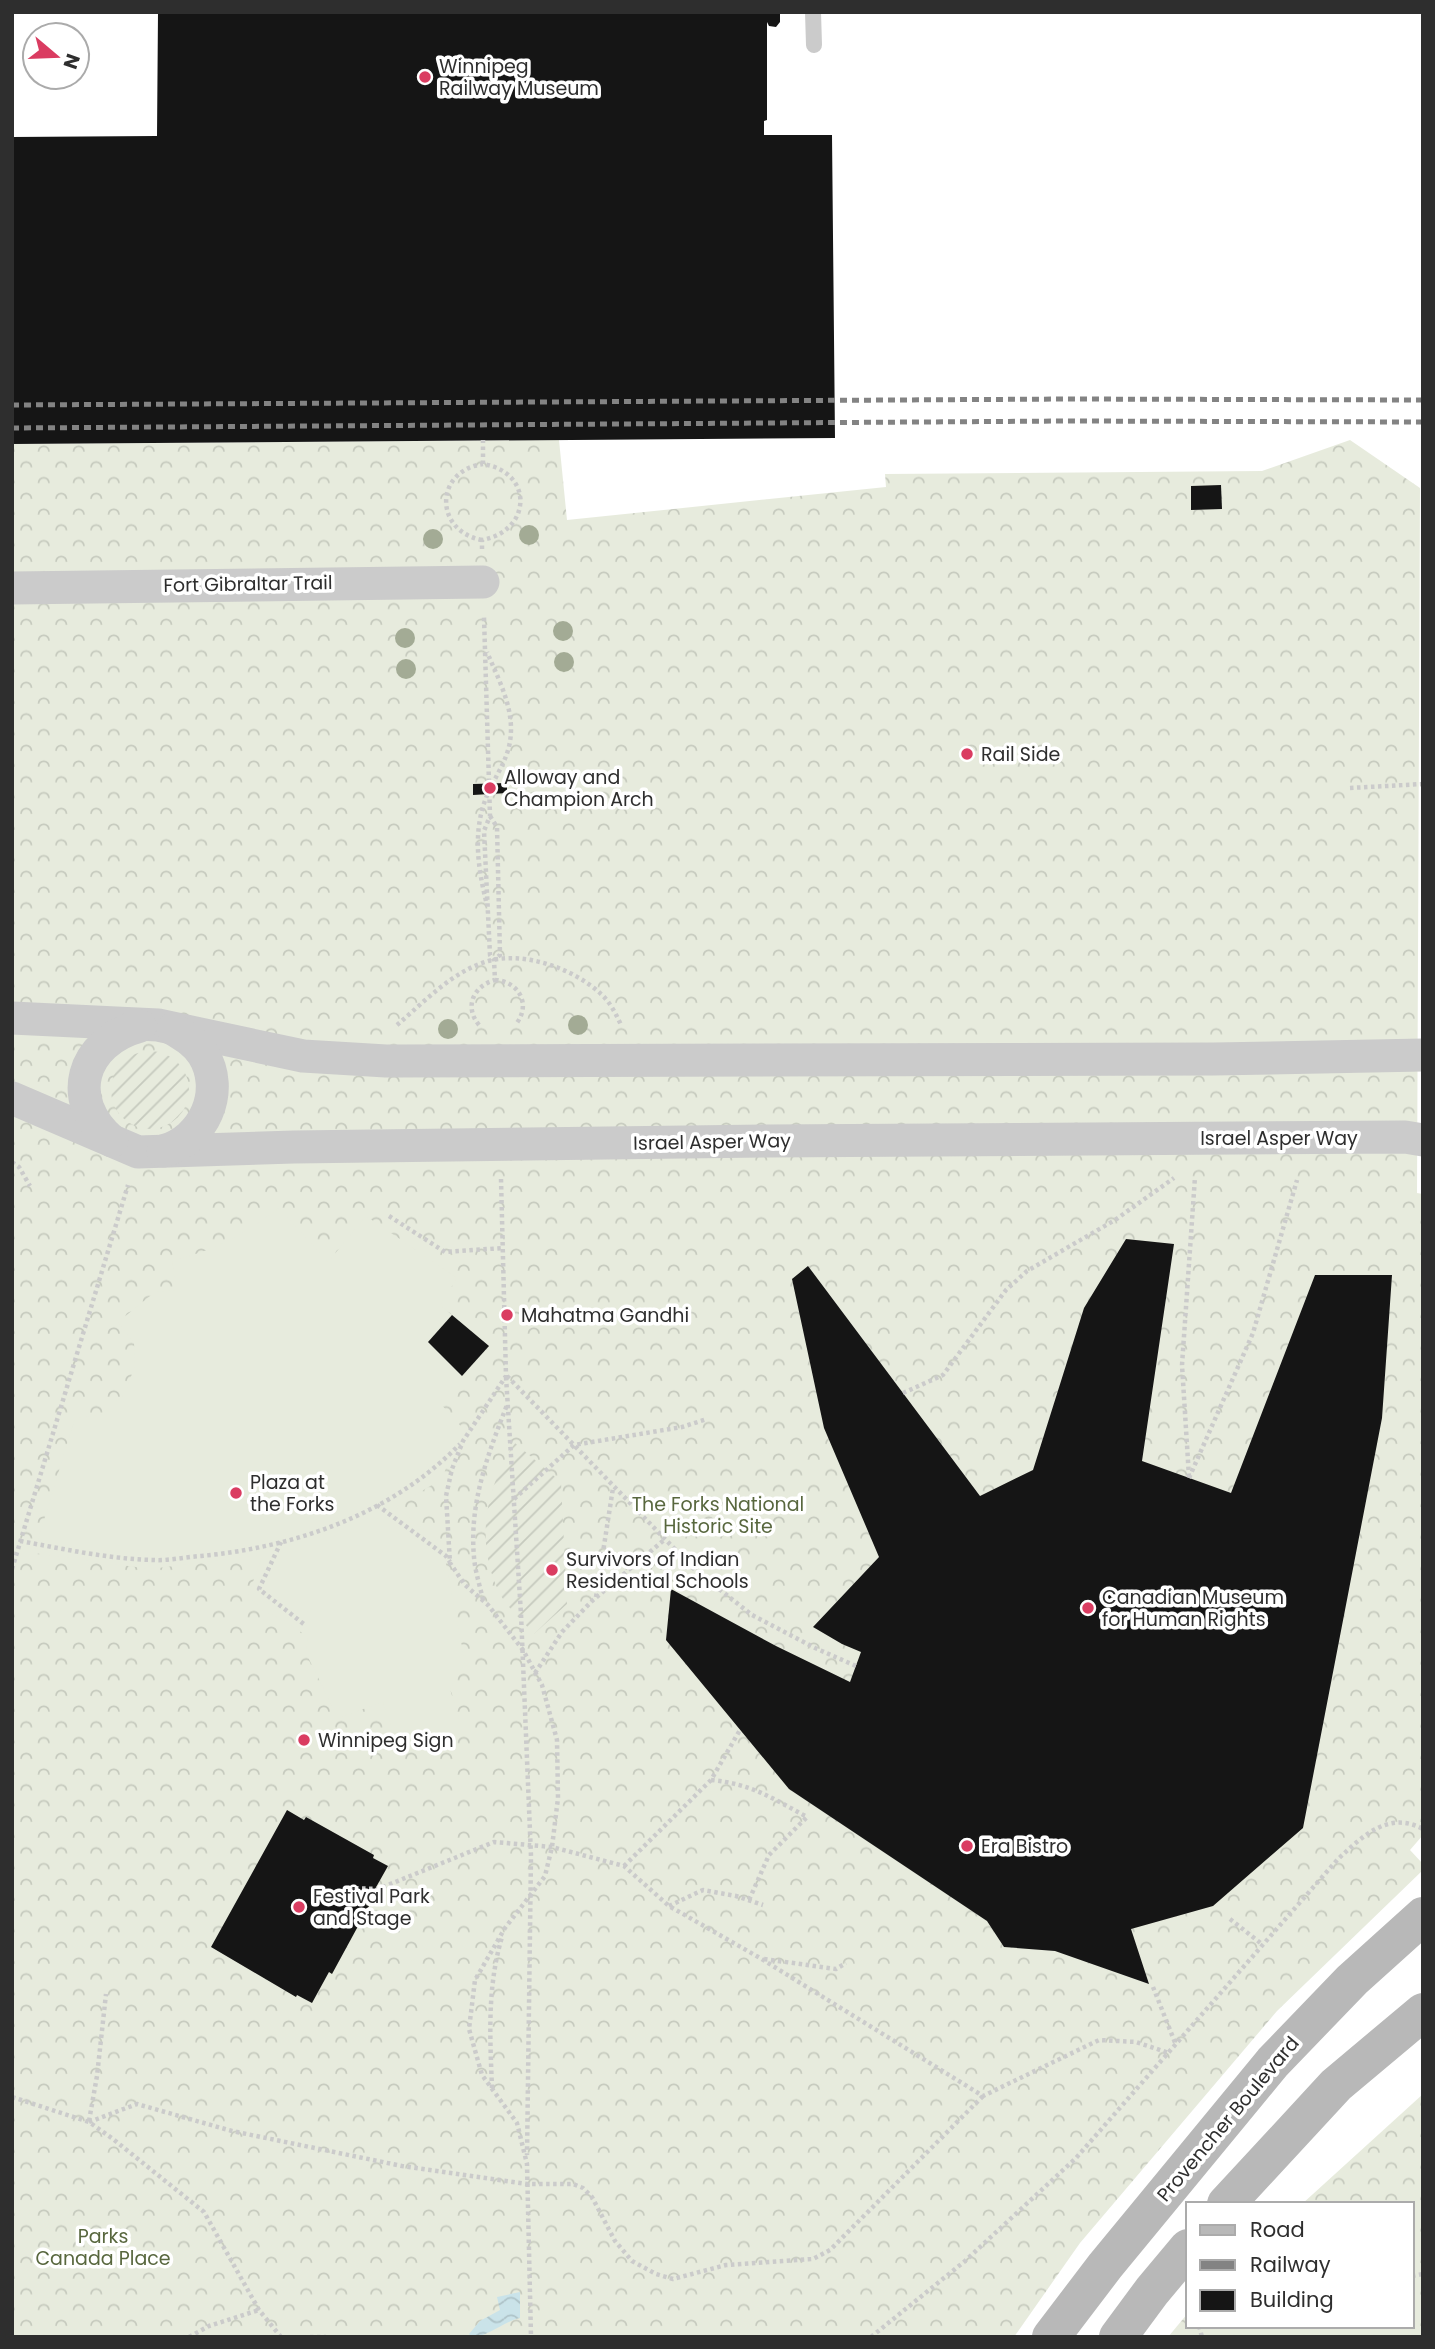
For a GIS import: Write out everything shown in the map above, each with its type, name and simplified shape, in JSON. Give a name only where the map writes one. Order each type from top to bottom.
[{"type":"main road","name":"Provencher Boulevard","points":[[1051,2337],[1105,2266],[1273,2062],[1352,1980],[1423,1916]]},
{"type":"main road","points":[[1228,2202],[1336,2085],[1423,2012]]},
{"type":"main road","points":[[1118,2337],[1186,2250]]},
{"type":"street","name":"Fort Gibraltar Trail","points":[[12,588],[483,582]]},
{"type":"street","points":[[12,1018],[157,1027],[303,1056],[386,1061],[497,1047],[639,1062],[1214,1059],[1423,1055]]},
{"type":"street","points":[[157,1027],[191,1040],[203,1054],[210,1070],[213,1088],[209,1110],[199,1129],[180,1145],[138,1150],[98,1128],[92,1118],[85,1093],[85,1079],[97,1051],[108,1039],[121,1031],[157,1027]]},
{"type":"street","name":"Israel Asper Way","points":[[12,1098],[138,1150],[1397,1137],[1423,1140]]},
{"type":"lane","points":[[813,12],[814,45]]},
{"type":"path","points":[[483,440],[483,464]]},
{"type":"path","points":[[483,464],[505,471],[513,480],[521,501],[513,525],[495,538],[482,540],[463,533],[454,526],[446,503],[447,491],[454,479],[471,466],[483,464]]},
{"type":"path","points":[[482,540],[490,816],[484,831],[490,956],[494,960],[495,980]]},
{"type":"path","points":[[485,648],[504,694],[511,728],[508,758],[489,790],[477,838],[481,881],[488,912]]},
{"type":"path","points":[[1350,788],[1423,784]]},
{"type":"path","points":[[490,816],[497,827],[500,955],[494,960]]},
{"type":"path","points":[[394,1028],[451,979],[471,968],[494,960],[520,959],[570,973],[601,994],[612,1007],[639,1062]]},
{"type":"path","points":[[495,980],[514,985],[523,1006],[520,1018],[497,1047],[471,1009],[477,990],[482,984],[495,980]]},
{"type":"path","points":[[500,1145],[506,1376],[523,1650],[530,1844],[527,2184],[531,2337]]},
{"type":"path","points":[[12,1569],[138,1150]]},
{"type":"path","points":[[12,1163],[19,1167],[30,1186]]},
{"type":"path","points":[[1195,1177],[1182,1365],[1189,1478],[1253,1333],[1297,1180]]},
{"type":"path","points":[[903,1393],[943,1375],[1006,1290],[1027,1271],[1115,1220],[1174,1178]]},
{"type":"path","points":[[389,1216],[445,1252],[503,1248]]},
{"type":"path","points":[[450,1563],[446,1496],[452,1469],[463,1441],[506,1376]]},
{"type":"path","points":[[506,1376],[695,1570],[752,1615],[856,1666]]},
{"type":"path","points":[[484,1601],[474,1558],[474,1507],[486,1459],[508,1401]]},
{"type":"path","points":[[514,1499],[574,1445],[682,1427],[707,1419]]},
{"type":"path","points":[[20,1541],[65,1550],[153,1560],[241,1552],[326,1530],[406,1491],[463,1441]]},
{"type":"path","points":[[596,1598],[613,1487]]},
{"type":"path","points":[[377,1505],[446,1556],[465,1585],[484,1601],[523,1650],[550,1711],[556,1740],[558,1798],[552,1847],[545,1876],[505,1928],[475,1980],[469,2029],[482,2075],[517,2123],[527,2164]]},
{"type":"path","points":[[535,1673],[562,1632],[596,1598],[664,1540]]},
{"type":"path","points":[[281,1542],[259,1589],[305,1625]]},
{"type":"path","points":[[624,1866],[711,1780],[740,1730]]},
{"type":"path","points":[[711,1780],[737,1783],[755,1789],[807,1817],[769,1855],[749,1900]]},
{"type":"path","points":[[871,2337],[965,2261],[1076,2158],[1338,1859],[1378,1826],[1398,1822],[1423,1829]]},
{"type":"path","points":[[348,1888],[378,1889],[494,1842],[552,1847],[624,1866],[669,1906],[760,1958],[983,2096]]},
{"type":"path","points":[[669,1906],[703,1890],[763,1905]]},
{"type":"path","points":[[1230,1919],[1262,1945]]},
{"type":"path","points":[[492,2089],[490,1994],[495,1960],[505,1928]]},
{"type":"path","points":[[760,1958],[836,1969],[846,1963]]},
{"type":"path","points":[[1153,1987],[1176,2045]]},
{"type":"path","points":[[89,2122],[106,1994]]},
{"type":"path","points":[[89,2122],[137,2104],[232,2131],[402,2166],[527,2184],[573,2184],[583,2188],[592,2197],[615,2241],[632,2261],[656,2274],[673,2279],[726,2265],[813,2259],[830,2250],[983,2096],[1099,2040],[1136,2042],[1169,2053]]},
{"type":"path","points":[[12,2097],[89,2122],[204,2212],[259,2310],[281,2337]]},
{"type":"path","points":[[189,2337],[209,2326],[259,2310]]},
{"type":"path","points":[[310,2337],[326,2337]]},
{"type":"green space","name":"The Forks National Historic Site","points":[[559,440],[567,520],[886,487],[885,474],[1262,471],[1350,440],[1420,488],[1417,1193],[1423,1194],[1423,1835],[1410,1850],[1423,1864],[1423,1870],[1277,2011],[1080,2243],[1014,2337],[12,2337],[12,444]]},
{"type":"green space","points":[[142,1051],[158,1051],[172,1057],[183,1068],[189,1082],[189,1098],[183,1112],[172,1123],[158,1129],[142,1129],[128,1123],[117,1112],[111,1098],[111,1082],[117,1068],[128,1057]]},
{"type":"green space","name":"Plaza at the Forks","points":[[279,1208],[328,1262],[366,1216],[457,1278],[440,1305],[489,1346],[439,1402],[467,1433],[450,1453],[443,1478],[396,1507],[442,1543],[465,1662],[450,1689],[460,1722],[420,1754],[397,1743],[383,1702],[338,1718],[306,1653],[308,1637],[285,1621],[262,1610],[248,1595],[263,1555],[150,1569],[34,1553],[75,1418],[100,1415],[125,1394],[135,1365],[134,1343],[118,1322],[155,1292],[177,1290],[172,1261],[202,1252],[228,1240]]},
{"type":"green space","points":[[515,1443],[561,1482],[567,1604],[534,1634],[502,1598],[487,1554],[490,1497],[496,1478]]},
{"type":"green space","points":[[1423,2094],[1423,2337],[1168,2337],[1186,2315],[1186,2328],[1414,2328],[1414,2202],[1304,2202]]},
{"type":"water","points":[[520,2292],[520,2318],[483,2335],[472,2337],[469,2334],[480,2321],[500,2310],[497,2297]]},
{"type":"building","points":[[158,12],[780,12],[780,22],[776,27],[769,26],[767,22],[767,120],[764,121],[764,135],[832,135],[835,438],[12,444],[12,137],[157,136]]},
{"type":"building","points":[[1221,485],[1222,509],[1191,510],[1191,486]]},
{"type":"building","name":"Alloway and Champion Arch","points":[[507,783],[507,793],[473,795],[473,784]]},
{"type":"building","name":"Canadian Museum for Human Rights","points":[[1126,1239],[1174,1244],[1142,1461],[1231,1493],[1315,1275],[1392,1275],[1382,1418],[1303,1828],[1213,1906],[1131,1929],[1149,1984],[1055,1951],[1004,1947],[987,1921],[789,1789],[666,1640],[671,1589],[776,1646],[850,1682],[861,1652],[813,1627],[879,1557],[824,1428],[792,1279],[808,1266],[980,1496],[1033,1470],[1084,1308]]},
{"type":"building","points":[[452,1315],[489,1346],[462,1376],[428,1342]]},
{"type":"building","name":"Festival Park and Stage","points":[[287,1810],[304,1820],[306,1817],[374,1855],[373,1858],[388,1866],[332,1974],[329,1972],[312,2003],[297,1995],[296,1997],[211,1947]]},
{"type":"railway","points":[[12,405],[1070,399],[1423,400]]},
{"type":"railway","points":[[12,428],[1068,421],[1423,422]]},
{"type":"place","name":"Winnipeg Railway Museum","points":[[425,77]]},
{"type":"place","name":"Rail Side","points":[[967,754]]},
{"type":"place","name":"Alloway and Champion Arch","points":[[490,788]]},
{"type":"place","name":"Mahatma Gandhi","points":[[507,1315]]},
{"type":"place","name":"Plaza at the Forks","points":[[236,1493]]},
{"type":"place","name":"Survivors of Indian Residential Schools","points":[[552,1570]]},
{"type":"place","name":"Canadian Museum for Human Rights","points":[[1088,1608]]},
{"type":"place","name":"Winnipeg Sign","points":[[304,1740]]},
{"type":"place","name":"Era Bistro","points":[[967,1846]]},
{"type":"place","name":"Festival Park and Stage","points":[[299,1907]]},
{"type":"park label","name":"Parks Canada Place","points":[[103,2247]]}]
